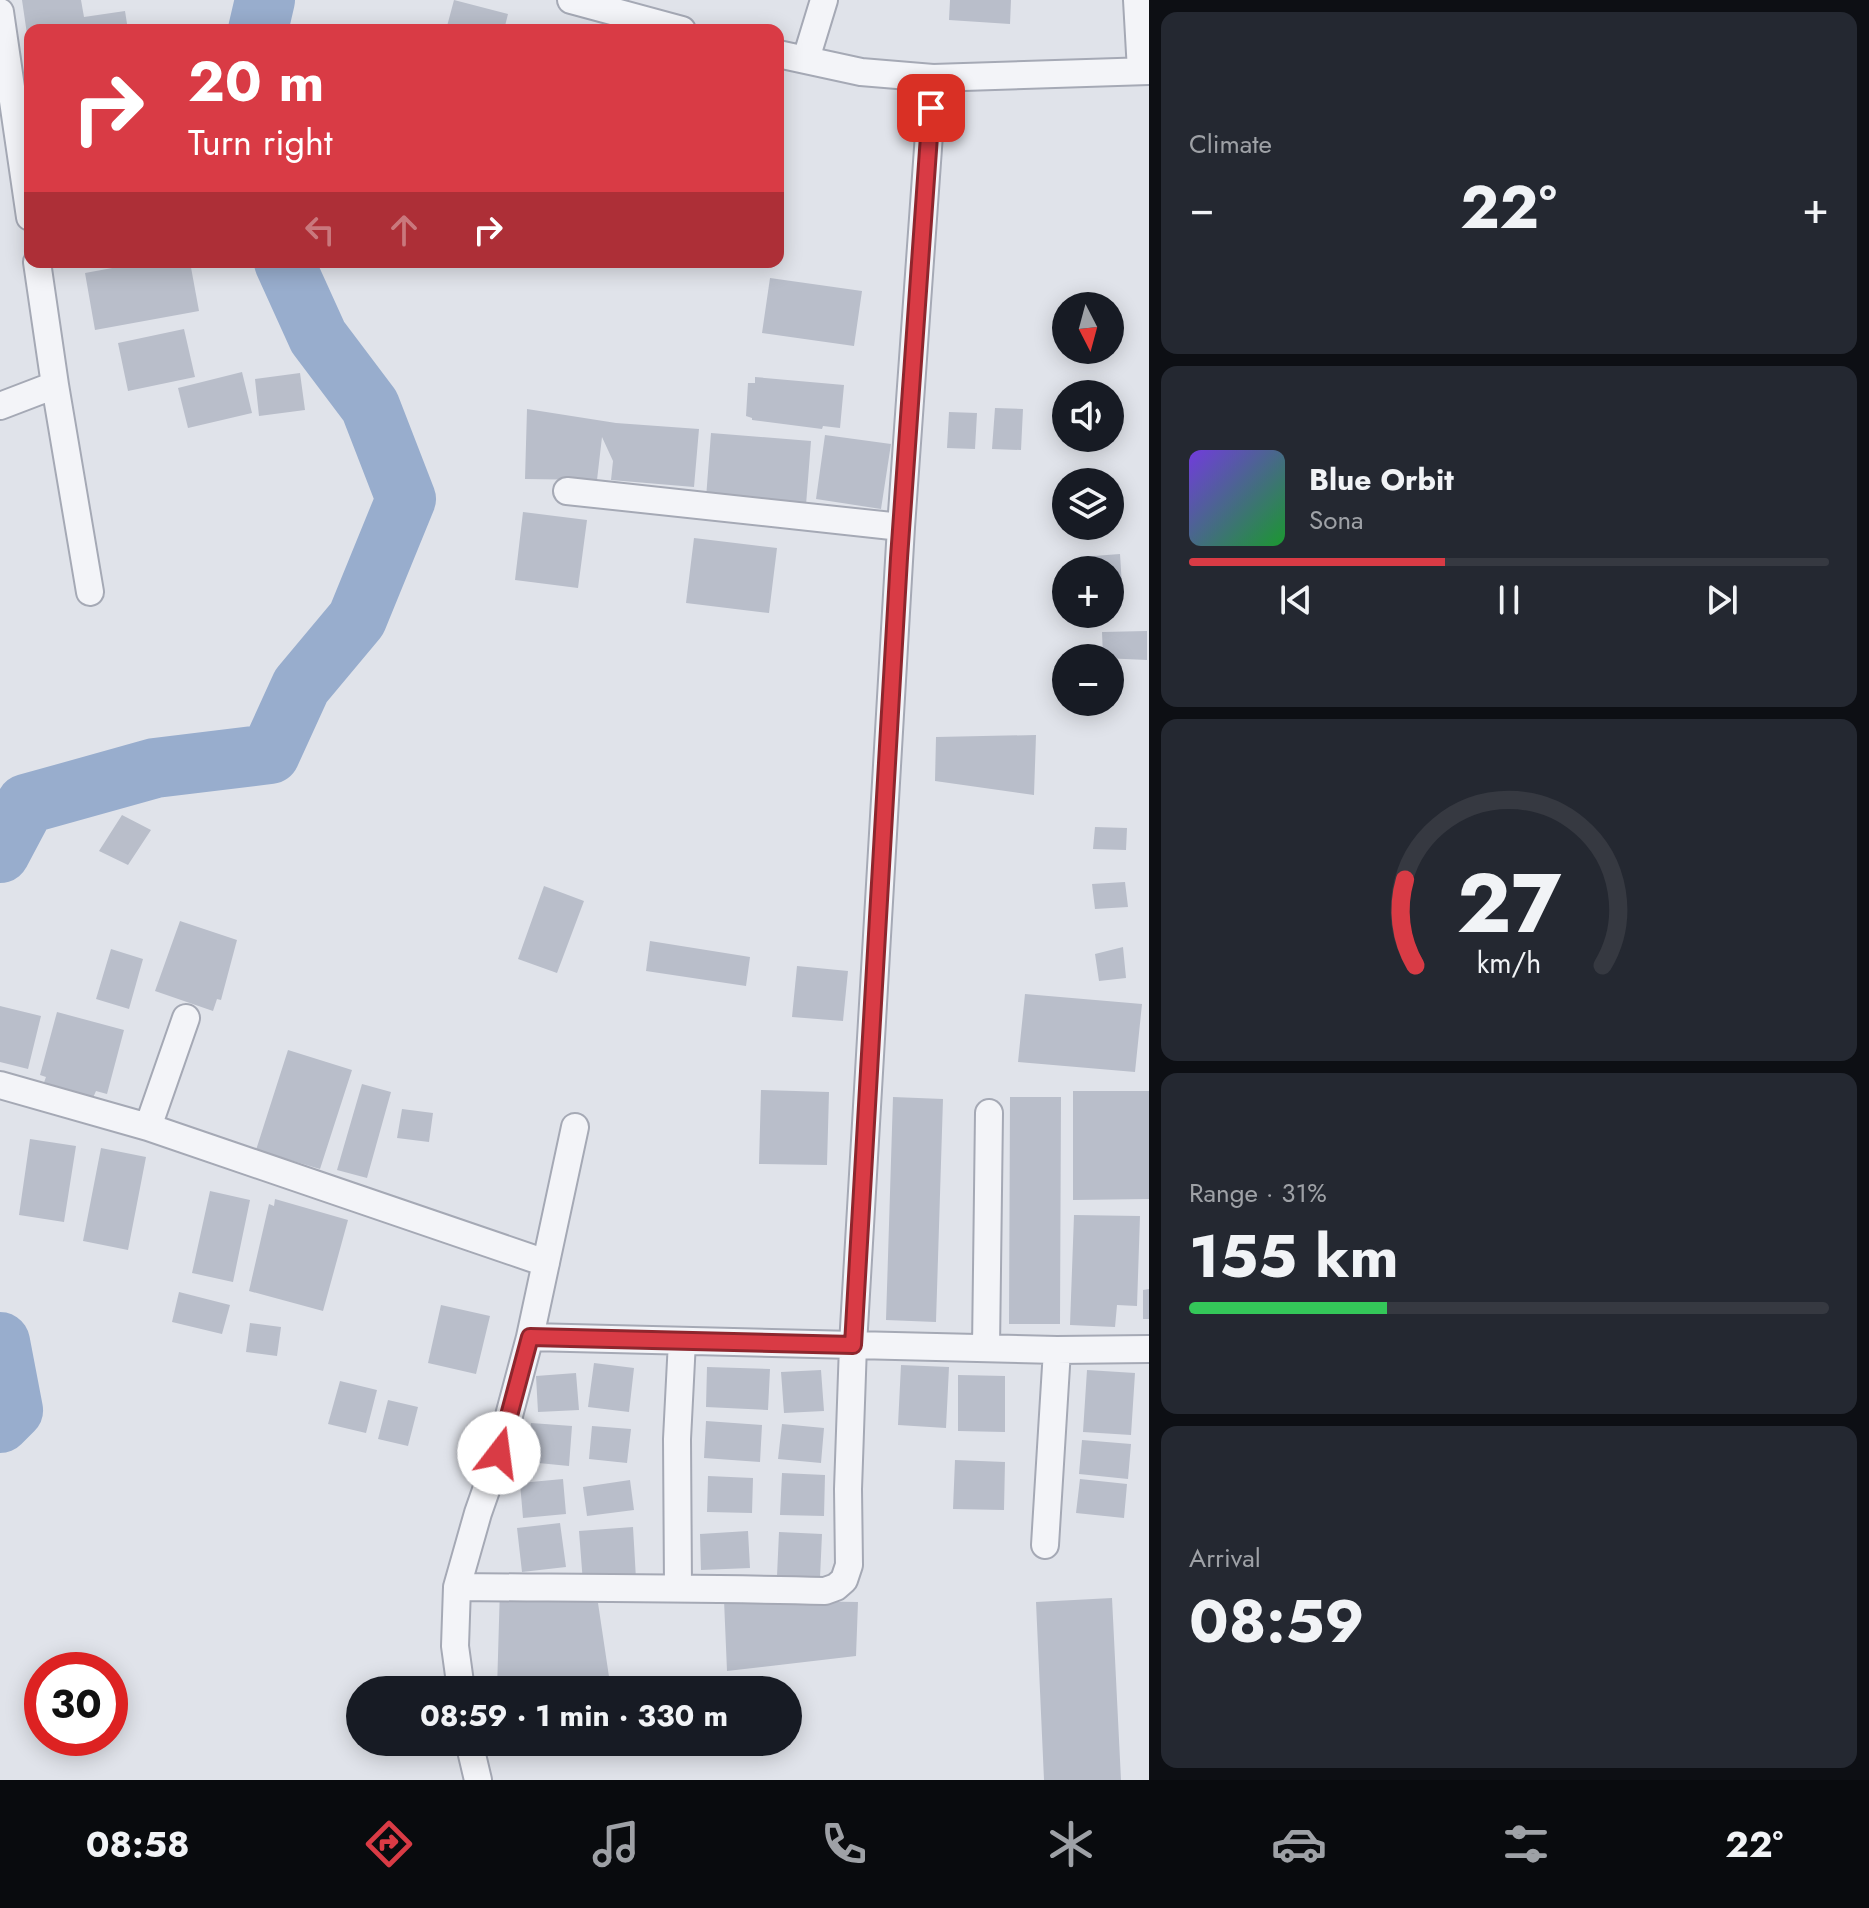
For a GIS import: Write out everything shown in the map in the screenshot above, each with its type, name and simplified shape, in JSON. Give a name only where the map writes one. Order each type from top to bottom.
[{"type":"street","points":[[571,0],[660,24]]},
{"type":"street","points":[[806,59],[824,0]]},
{"type":"street","points":[[784,55],[861,72],[933,78],[1145,71],[1137,0]]},
{"type":"street","points":[[0,12],[24,176]]},
{"type":"street","points":[[457,1587],[678,1587],[825,1591],[844,1580],[849,1565],[853,1345],[901,527],[933,78]]},
{"type":"street","points":[[38,268],[90,592]]},
{"type":"street","points":[[0,406],[55,385]]},
{"type":"street","points":[[567,491],[901,527]]},
{"type":"street","points":[[148,1127],[186,1018]]},
{"type":"street","points":[[0,1085],[148,1127],[546,1263]]},
{"type":"street","points":[[986,1348],[989,1113]]},
{"type":"street","points":[[459,1676],[455,1646],[457,1587],[499,1453],[530,1337],[575,1127]]},
{"type":"street","points":[[530,1337],[1057,1350],[1149,1349]]},
{"type":"street","points":[[678,1587],[677,1439],[682,1341]]},
{"type":"street","points":[[1045,1545],[1057,1350]]},
{"type":"street","points":[[472,1756],[478,1780]]},
{"type":"building","points":[[22,0],[81,0],[84,17],[125,11],[127,24],[26,24]]},
{"type":"building","points":[[454,0],[508,14],[506,24],[448,24]]},
{"type":"building","points":[[950,0],[1011,0],[1010,24],[949,20]]},
{"type":"building","points":[[112,268],[191,268],[199,311],[95,330],[85,273]]},
{"type":"building","points":[[770,278],[862,291],[854,346],[762,333]]},
{"type":"building","points":[[184,329],[195,377],[128,391],[118,343]]},
{"type":"building","points":[[242,372],[252,413],[188,428],[178,388]]},
{"type":"building","points":[[300,373],[305,410],[259,416],[255,379]]},
{"type":"building","points":[[755,377],[844,385],[840,428],[823,426],[822,429],[752,420],[746,416],[748,383],[755,383]]},
{"type":"building","points":[[995,408],[1023,409],[1021,450],[992,449]]},
{"type":"building","points":[[527,409],[616,423],[699,429],[694,487],[611,480],[613,461],[602,437],[597,480],[525,479]]},
{"type":"building","points":[[949,412],[977,413],[975,449],[947,448]]},
{"type":"building","points":[[711,433],[811,441],[806,505],[706,498]]},
{"type":"building","points":[[825,435],[891,444],[881,509],[816,499]]},
{"type":"building","points":[[523,512],[587,520],[578,588],[515,580]]},
{"type":"building","points":[[694,538],[777,548],[769,613],[686,603]]},
{"type":"building","points":[[1147,631],[1147,660],[1124,659],[1124,644],[1102,644],[1102,632]]},
{"type":"building","points":[[1036,735],[1034,795],[935,781],[936,737]]},
{"type":"building","points":[[122,815],[151,830],[128,865],[99,851]]},
{"type":"building","points":[[1095,827],[1127,828],[1126,850],[1093,849]]},
{"type":"building","points":[[1125,882],[1128,907],[1095,909],[1092,884]]},
{"type":"building","points":[[544,886],[584,901],[557,973],[518,959]]},
{"type":"building","points":[[180,921],[237,940],[221,1000],[217,999],[213,1011],[155,991]]},
{"type":"building","points":[[650,941],[750,957],[746,986],[646,971]]},
{"type":"building","points":[[1123,947],[1126,978],[1099,981],[1095,954]]},
{"type":"building","points":[[111,949],[143,959],[129,1009],[96,999]]},
{"type":"building","points":[[797,966],[848,971],[843,1021],[792,1017]]},
{"type":"building","points":[[1025,994],[1142,1004],[1135,1072],[1018,1062]]},
{"type":"building","points":[[0,1006],[41,1016],[28,1069],[0,1062]]},
{"type":"building","points":[[57,1012],[124,1030],[107,1094],[96,1091],[92,1100],[42,1088],[46,1077],[40,1075]]},
{"type":"building","points":[[288,1050],[352,1070],[320,1169],[256,1150]]},
{"type":"building","points":[[362,1084],[391,1092],[367,1178],[337,1170]]},
{"type":"building","points":[[761,1090],[829,1092],[827,1165],[759,1164]]},
{"type":"building","points":[[1073,1091],[1149,1091],[1149,1199],[1073,1200]]},
{"type":"building","points":[[893,1097],[943,1099],[936,1322],[886,1320]]},
{"type":"building","points":[[1010,1097],[1061,1097],[1060,1324],[1009,1324]]},
{"type":"building","points":[[402,1109],[433,1113],[429,1142],[397,1138]]},
{"type":"building","points":[[30,1139],[76,1146],[64,1222],[19,1215]]},
{"type":"building","points":[[101,1148],[146,1157],[128,1250],[83,1241]]},
{"type":"building","points":[[210,1191],[250,1200],[233,1282],[192,1273]]},
{"type":"building","points":[[275,1199],[348,1220],[323,1311],[249,1291],[269,1204],[274,1206]]},
{"type":"building","points":[[1074,1215],[1140,1216],[1137,1306],[1117,1305],[1115,1327],[1070,1325]]},
{"type":"building","points":[[1149,1289],[1149,1319],[1143,1319],[1143,1290]]},
{"type":"building","points":[[179,1292],[230,1305],[222,1334],[172,1322]]},
{"type":"building","points":[[441,1305],[490,1316],[476,1374],[428,1363]]},
{"type":"building","points":[[250,1323],[281,1327],[277,1356],[246,1352]]},
{"type":"building","points":[[594,1363],[634,1368],[629,1412],[588,1407]]},
{"type":"building","points":[[901,1365],[949,1367],[946,1428],[898,1425]]},
{"type":"building","points":[[707,1367],[770,1369],[768,1410],[706,1407]]},
{"type":"building","points":[[821,1370],[824,1411],[784,1413],[781,1372]]},
{"type":"building","points":[[1087,1370],[1135,1373],[1131,1435],[1083,1432]]},
{"type":"building","points":[[576,1373],[579,1410],[538,1412],[536,1376]]},
{"type":"building","points":[[958,1375],[1005,1376],[1005,1432],[958,1431]]},
{"type":"building","points":[[340,1381],[377,1390],[366,1433],[328,1424]]},
{"type":"building","points":[[388,1400],[418,1407],[408,1446],[378,1439]]},
{"type":"building","points":[[706,1421],[762,1425],[760,1462],[704,1458]]},
{"type":"building","points":[[531,1423],[572,1426],[569,1466],[528,1462]]},
{"type":"building","points":[[782,1424],[824,1428],[821,1463],[778,1459]]},
{"type":"building","points":[[592,1426],[631,1429],[627,1463],[589,1459]]},
{"type":"building","points":[[1082,1440],[1131,1444],[1128,1479],[1079,1474]]},
{"type":"building","points":[[955,1460],[1005,1462],[1004,1510],[953,1509]]},
{"type":"building","points":[[782,1473],[825,1475],[824,1516],[780,1515]]},
{"type":"building","points":[[708,1476],[753,1478],[752,1513],[707,1512]]},
{"type":"building","points":[[563,1479],[566,1514],[523,1518],[520,1483]]},
{"type":"building","points":[[1080,1479],[1127,1484],[1124,1518],[1076,1513]]},
{"type":"building","points":[[630,1480],[634,1510],[587,1516],[583,1487]]},
{"type":"building","points":[[560,1523],[566,1567],[522,1572],[517,1528]]},
{"type":"building","points":[[633,1527],[636,1579],[583,1583],[579,1531]]},
{"type":"building","points":[[748,1531],[750,1568],[701,1570],[700,1534]]},
{"type":"building","points":[[779,1532],[822,1534],[820,1578],[777,1576]]},
{"type":"building","points":[[500,1587],[598,1603],[609,1676],[497,1676]]},
{"type":"building","points":[[1112,1598],[1121,1780],[1044,1780],[1036,1602]]},
{"type":"building","points":[[724,1600],[858,1602],[856,1656],[727,1671]]},
{"type":"waterway","points":[[259,24],[265,0]]},
{"type":"waterway","points":[[0,853],[26,804],[155,768],[270,754],[301,686],[357,619],[406,499],[370,406],[318,337],[287,268]]},
{"type":"waterway","points":[[0,1342],[13,1410],[0,1423]]},
{"type":"route","points":[[499,1453],[530,1337],[853,1345],[899,558],[931,108]]}]
